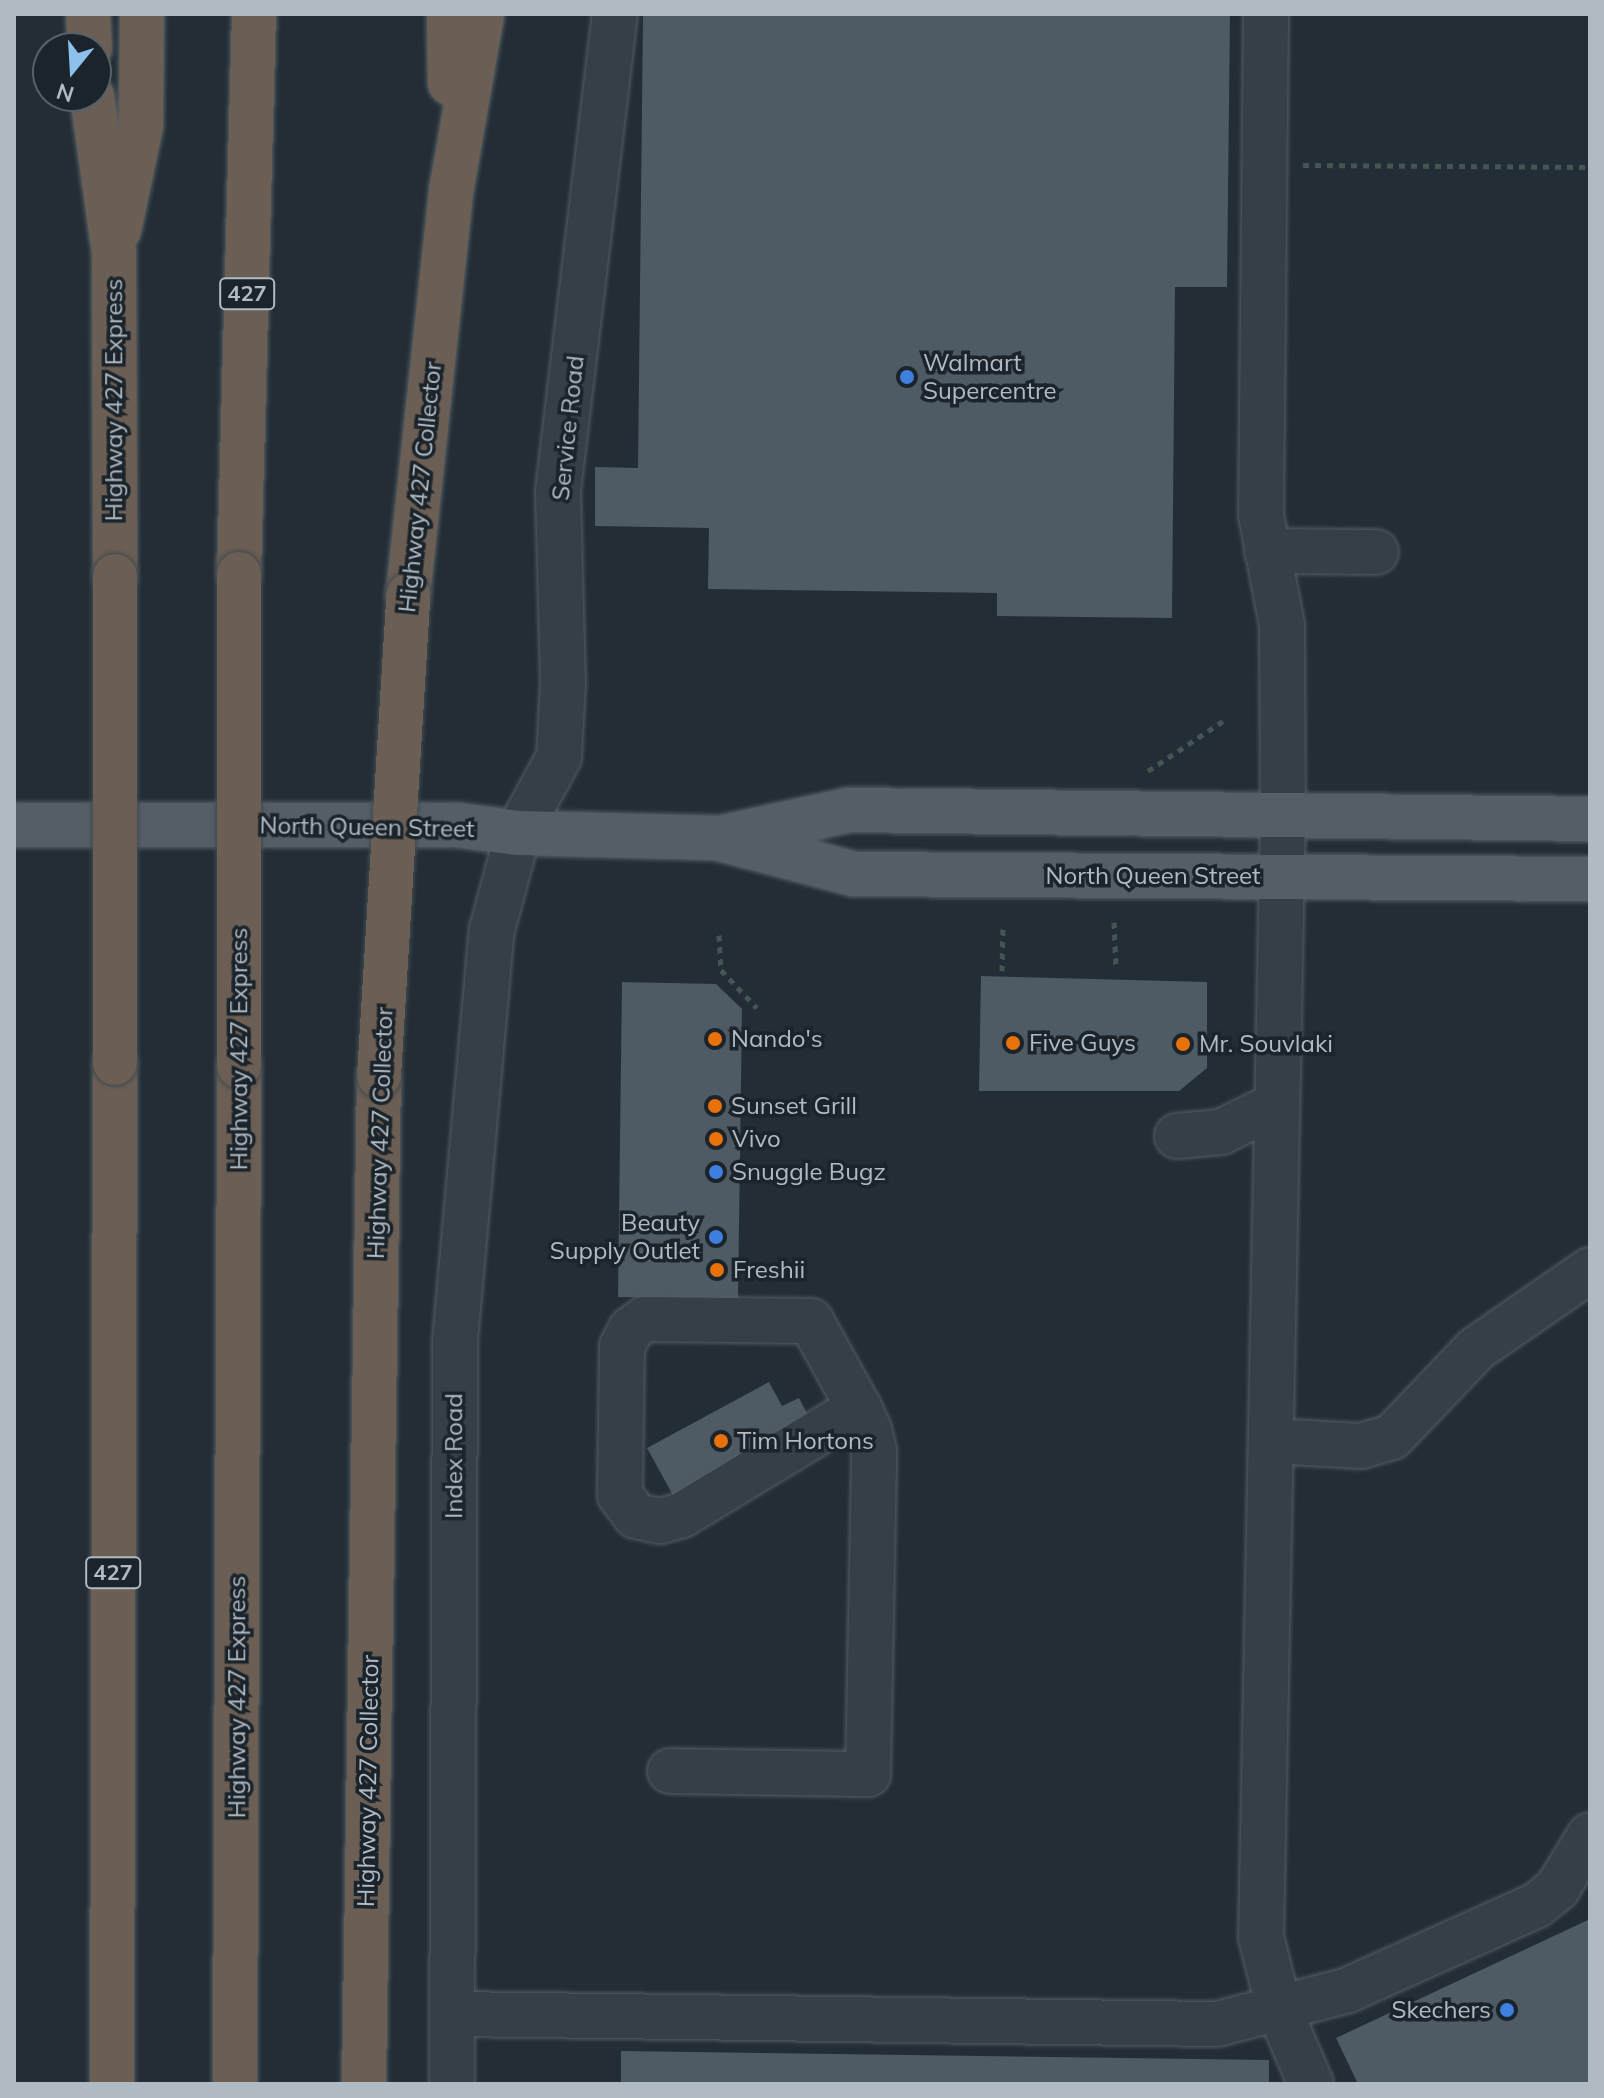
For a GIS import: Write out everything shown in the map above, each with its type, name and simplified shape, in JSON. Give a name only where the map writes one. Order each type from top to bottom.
[{"type":"highway","points":[[114,252],[141,126],[142,14]]},
{"type":"highway","name":"Highway 427 Express","points":[[235,2084],[239,574],[254,14]]},
{"type":"highway","points":[[449,14],[452,186]]},
{"type":"highway","points":[[452,186],[482,14]]},
{"type":"highway","points":[[94,112],[114,252]]},
{"type":"highway","name":"Highway 427 Collector","points":[[364,2084],[379,1076],[408,595],[452,186]]},
{"type":"highway","name":"Highway 427 Express","points":[[112,2084],[114,252]]},
{"type":"main road","name":"North Queen Street","points":[[720,838],[848,810],[1590,819]]},
{"type":"main road","name":"North Queen Street","points":[[14,825],[457,825],[518,833],[720,838],[854,874],[1590,879]]},
{"type":"street","name":"Service Road","points":[[518,833],[559,757],[562,633],[558,491],[615,14]]},
{"type":"street","points":[[1266,14],[1260,501],[1282,625],[1283,814],[1274,1106],[1279,1143],[1261,1937],[1280,2012],[1311,2084]]},
{"type":"street","points":[[1267,551],[1376,552]]},
{"type":"street","name":"Index Road","points":[[452,2084],[455,1341],[492,930],[518,833]]},
{"type":"street","points":[[1177,1136],[1221,1132],[1274,1106]]},
{"type":"street","points":[[1272,1441],[1361,1446],[1392,1437],[1476,1349],[1590,1270]]},
{"type":"street","points":[[670,1771],[868,1774],[874,1451],[859,1408],[811,1321],[645,1319],[631,1329],[622,1347],[620,1495],[636,1516],[660,1521],[682,1515],[859,1408]]},
{"type":"street","points":[[452,2014],[1217,2024],[1280,2012],[1348,1990],[1537,1905],[1557,1889],[1590,1835]]},
{"type":"path","points":[[1264,165],[1590,167]]},
{"type":"path","points":[[1140,776],[1223,721]]},
{"type":"path","points":[[1114,922],[1116,967]]},
{"type":"path","points":[[1002,971],[1003,926]]},
{"type":"path","points":[[719,935],[721,970],[757,1008]]},
{"type":"building","name":"Walmart Supercentre","points":[[643,14],[1230,14],[1227,287],[1175,287],[1172,618],[997,616],[997,593],[708,589],[709,528],[595,526],[595,467],[638,468]]},
{"type":"building","points":[[981,976],[1207,982],[1207,1068],[1179,1091],[979,1091]]},
{"type":"building","points":[[622,982],[716,984],[742,1009],[738,1299],[618,1297]]},
{"type":"building","name":"Tim Hortons","points":[[769,1382],[782,1406],[799,1398],[809,1417],[680,1508],[647,1448]]},
{"type":"building","points":[[1590,1919],[1590,2084],[1358,2084],[1336,2038]]},
{"type":"building","points":[[621,2051],[1269,2060],[1269,2084],[621,2084]]},
{"type":"place","name":"Walmart Supercentre","points":[[907,377]]},
{"type":"place","name":"Nando's","points":[[715,1039]]},
{"type":"place","name":"Five Guys","points":[[1013,1043]]},
{"type":"place","name":"Mr. Souvlaki","points":[[1183,1044]]},
{"type":"place","name":"Sunset Grill","points":[[715,1106]]},
{"type":"place","name":"Vivo","points":[[716,1139]]},
{"type":"place","name":"Snuggle Bugz","points":[[716,1172]]},
{"type":"place","name":"Beauty Supply Outlet","points":[[716,1237]]},
{"type":"place","name":"Freshii","points":[[717,1270]]},
{"type":"place","name":"Tim Hortons","points":[[721,1441]]},
{"type":"place","name":"Skechers","points":[[1507,2010]]}]
